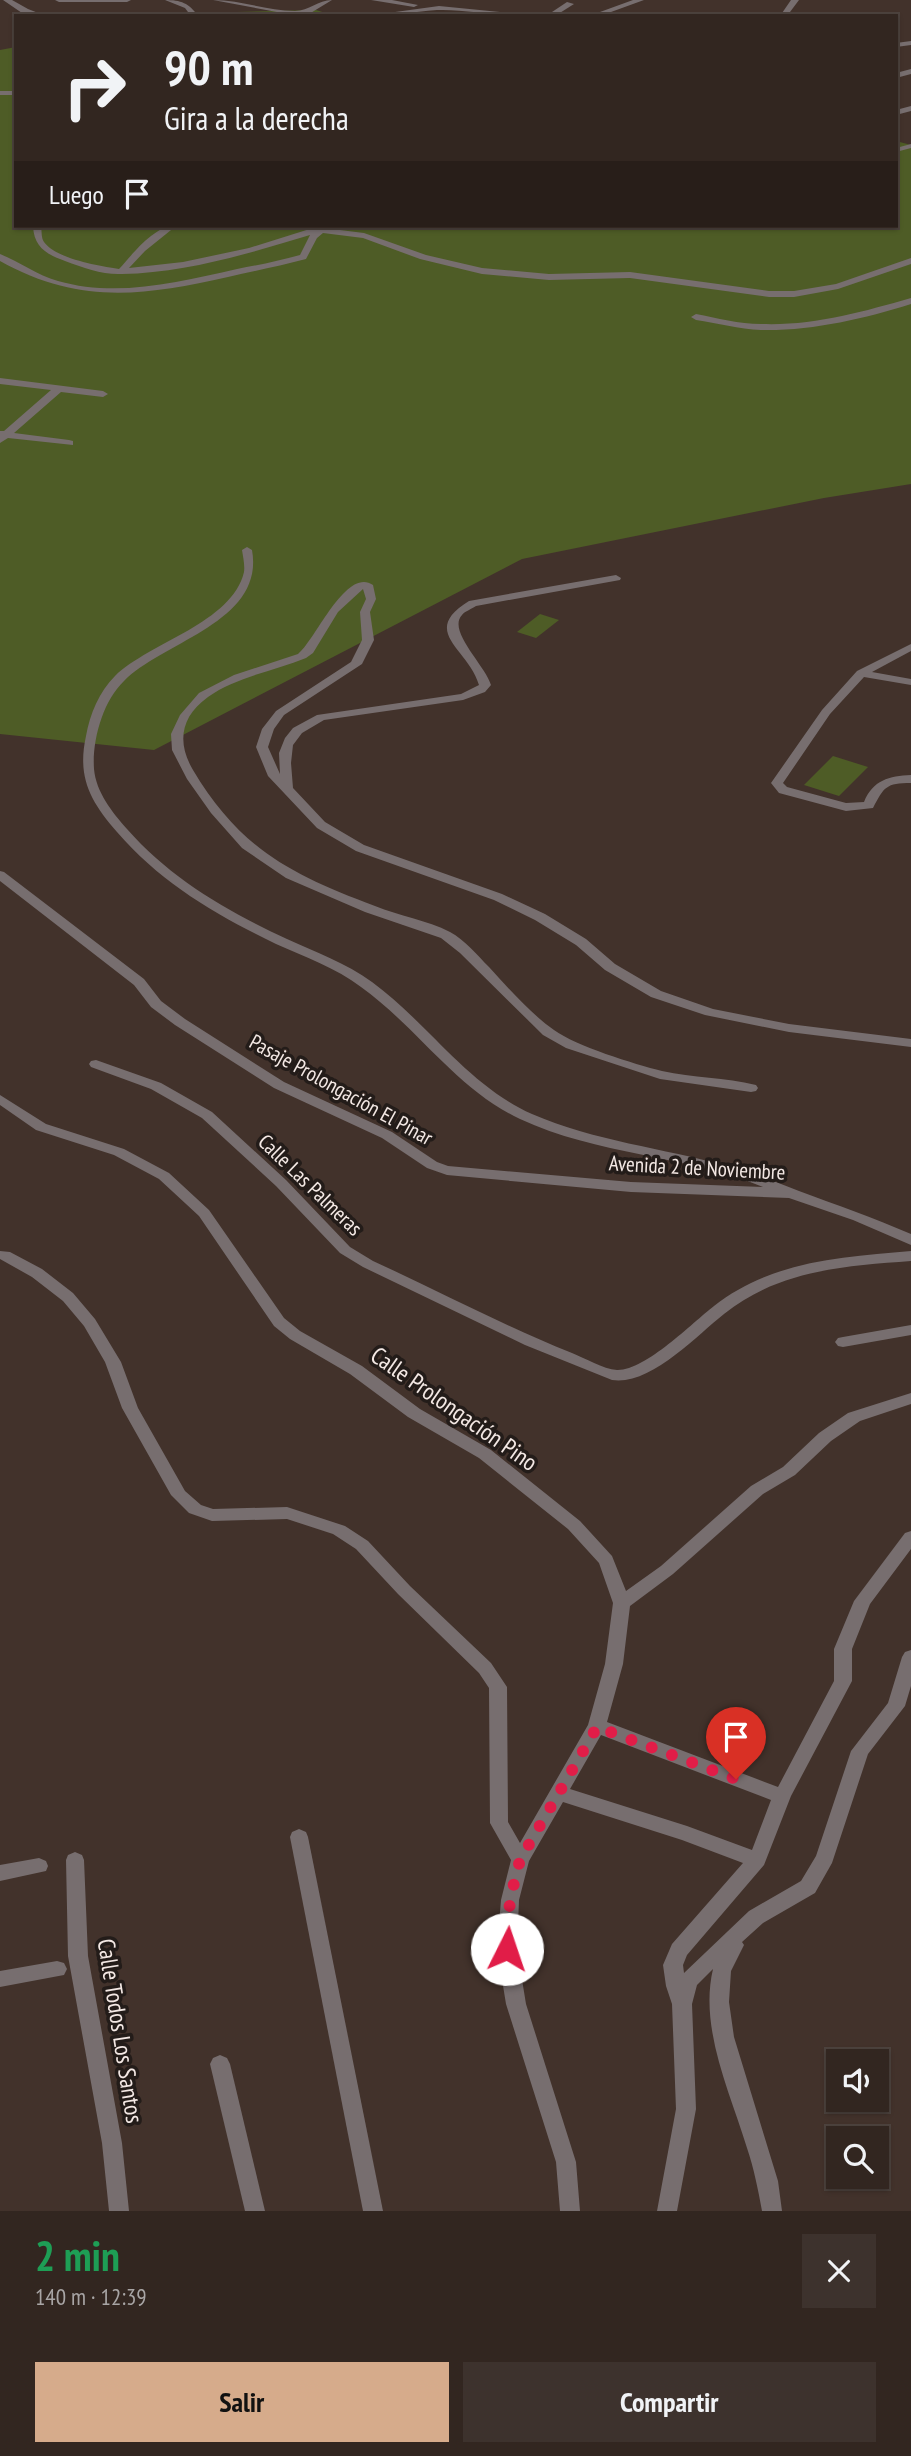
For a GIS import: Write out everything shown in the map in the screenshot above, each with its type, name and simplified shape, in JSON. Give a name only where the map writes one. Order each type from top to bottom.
[{"type":"street","points":[[7,0],[36,14]]},
{"type":"street","points":[[59,0],[127,0]]},
{"type":"street","points":[[169,0],[188,6],[194,14]]},
{"type":"street","points":[[216,0],[293,13],[306,12],[328,0]]},
{"type":"street","points":[[375,0],[497,14]]},
{"type":"street","points":[[463,11],[480,0]]},
{"type":"street","points":[[598,14],[640,0]]},
{"type":"street","points":[[552,14],[570,4]]},
{"type":"street","points":[[386,14],[439,8]]},
{"type":"street","points":[[37,228],[42,246],[59,256],[92,268],[121,272],[183,265],[262,247],[302,233],[323,230],[364,236],[423,257],[482,271],[549,277],[630,275],[769,295],[794,294],[838,286],[911,261]]},
{"type":"street","points":[[121,272],[142,249],[169,228]]},
{"type":"street","points":[[0,257],[41,279],[65,287],[141,291],[179,286],[303,257],[307,254],[313,234],[323,230]]},
{"type":"street","points":[[696,317],[745,325],[778,326],[847,317],[911,301]]},
{"type":"street","points":[[0,381],[103,394]]},
{"type":"street","points":[[2,436],[59,388]]},
{"type":"street","points":[[2,436],[69,443]]},
{"type":"street","points":[[247,550],[249,571],[242,590],[226,610],[150,654],[119,680],[102,704],[91,736],[88,767],[96,797],[128,839],[166,877],[216,911],[367,984],[395,1007],[472,1085],[526,1117],[600,1142],[763,1180],[790,1193]]},
{"type":"street","points":[[287,790],[285,756],[288,738],[301,727],[321,717],[463,697],[481,690],[485,685],[484,674],[453,637],[455,617],[464,608],[473,603],[616,578]]},
{"type":"street","points":[[751,1088],[660,1075],[571,1045],[548,1032],[496,984],[465,950],[446,935],[370,909],[290,875],[246,846],[213,809],[180,758],[176,740],[189,709],[215,688],[302,656],[309,651],[334,610],[361,585],[368,585],[371,599],[365,612],[368,640],[356,664],[280,713],[268,729],[262,747],[272,773],[321,825],[360,848],[498,897],[540,918],[580,942],[610,967],[656,994],[710,1012],[778,1026],[909,1043]]},
{"type":"street","points":[[911,647],[861,673],[826,712],[789,764],[777,786],[846,807],[861,807],[869,805],[877,786],[884,781],[911,779]]},
{"type":"street","points":[[861,673],[911,682]]},
{"type":"street","name":"Pasaje Prolongación El Pinar","points":[[0,875],[139,982],[156,1004],[180,1022],[279,1084],[387,1135],[432,1165],[447,1170],[472,1172]]},
{"type":"street","name":"Calle Las Palmeras","points":[[96,1063],[156,1086],[207,1115],[281,1183],[345,1250],[368,1264],[557,1353],[617,1376],[652,1364],[701,1322],[749,1289],[797,1269],[825,1263],[911,1256]]},
{"type":"street","name":"Calle Prolongación Pino","points":[[0,1098],[41,1127],[119,1152],[164,1176],[204,1213],[279,1322],[295,1335],[356,1370],[414,1413],[485,1454],[574,1525],[606,1560],[622,1603],[614,1664],[597,1727],[520,1860],[510,1899],[507,1949],[516,2004],[566,2162],[570,2211]]},
{"type":"street","name":"Avenida 2 de Noviembre","points":[[472,1172],[631,1187],[790,1193],[858,1217],[911,1240]]},
{"type":"street","points":[[5,1255],[37,1273],[68,1297],[90,1324],[113,1362],[130,1408],[179,1495],[195,1509],[212,1515],[287,1513],[339,1530],[362,1545],[404,1590],[485,1668],[498,1687],[499,1824],[520,1860]]},
{"type":"street","points":[[843,1342],[911,1330]]},
{"type":"street","points":[[622,1603],[667,1570],[757,1490],[789,1471],[825,1437],[854,1417],[911,1398]]},
{"type":"street","points":[[667,2211],[686,2109],[682,2004],[673,1965],[680,1950],[757,1860],[782,1796],[843,1681],[843,1649],[863,1601],[911,1537]]},
{"type":"street","points":[[682,2004],[688,1981],[756,1917],[808,1887],[825,1858],[860,1751],[896,1706],[911,1657]]},
{"type":"street","points":[[597,1727],[782,1796]]},
{"type":"street","points":[[559,1793],[687,1834],[757,1860]]},
{"type":"street","points":[[299,1837],[373,2211]]},
{"type":"street","name":"Calle Todos Los Santos","points":[[75,1860],[78,1956],[112,2143],[119,2211]]},
{"type":"street","points":[[0,1873],[39,1866]]},
{"type":"street","points":[[756,1917],[725,1956],[718,1991],[721,2022],[734,2076],[771,2189],[772,2211]]},
{"type":"street","points":[[0,1979],[57,1969]]},
{"type":"street","points":[[220,2064],[255,2211]]},
{"type":"green space","points":[[316,10],[329,14],[193,14]]},
{"type":"green space","points":[[14,47],[14,228],[898,228],[898,142],[911,145],[911,484],[824,498],[522,559],[154,750],[0,734],[0,50]]},
{"type":"green space","points":[[540,614],[559,620],[536,638],[517,632]]},
{"type":"green space","points":[[833,756],[868,767],[839,796],[804,785]]},
{"type":"route","points":[[507,1949],[510,1899],[520,1860],[597,1727],[736,1779]]}]
